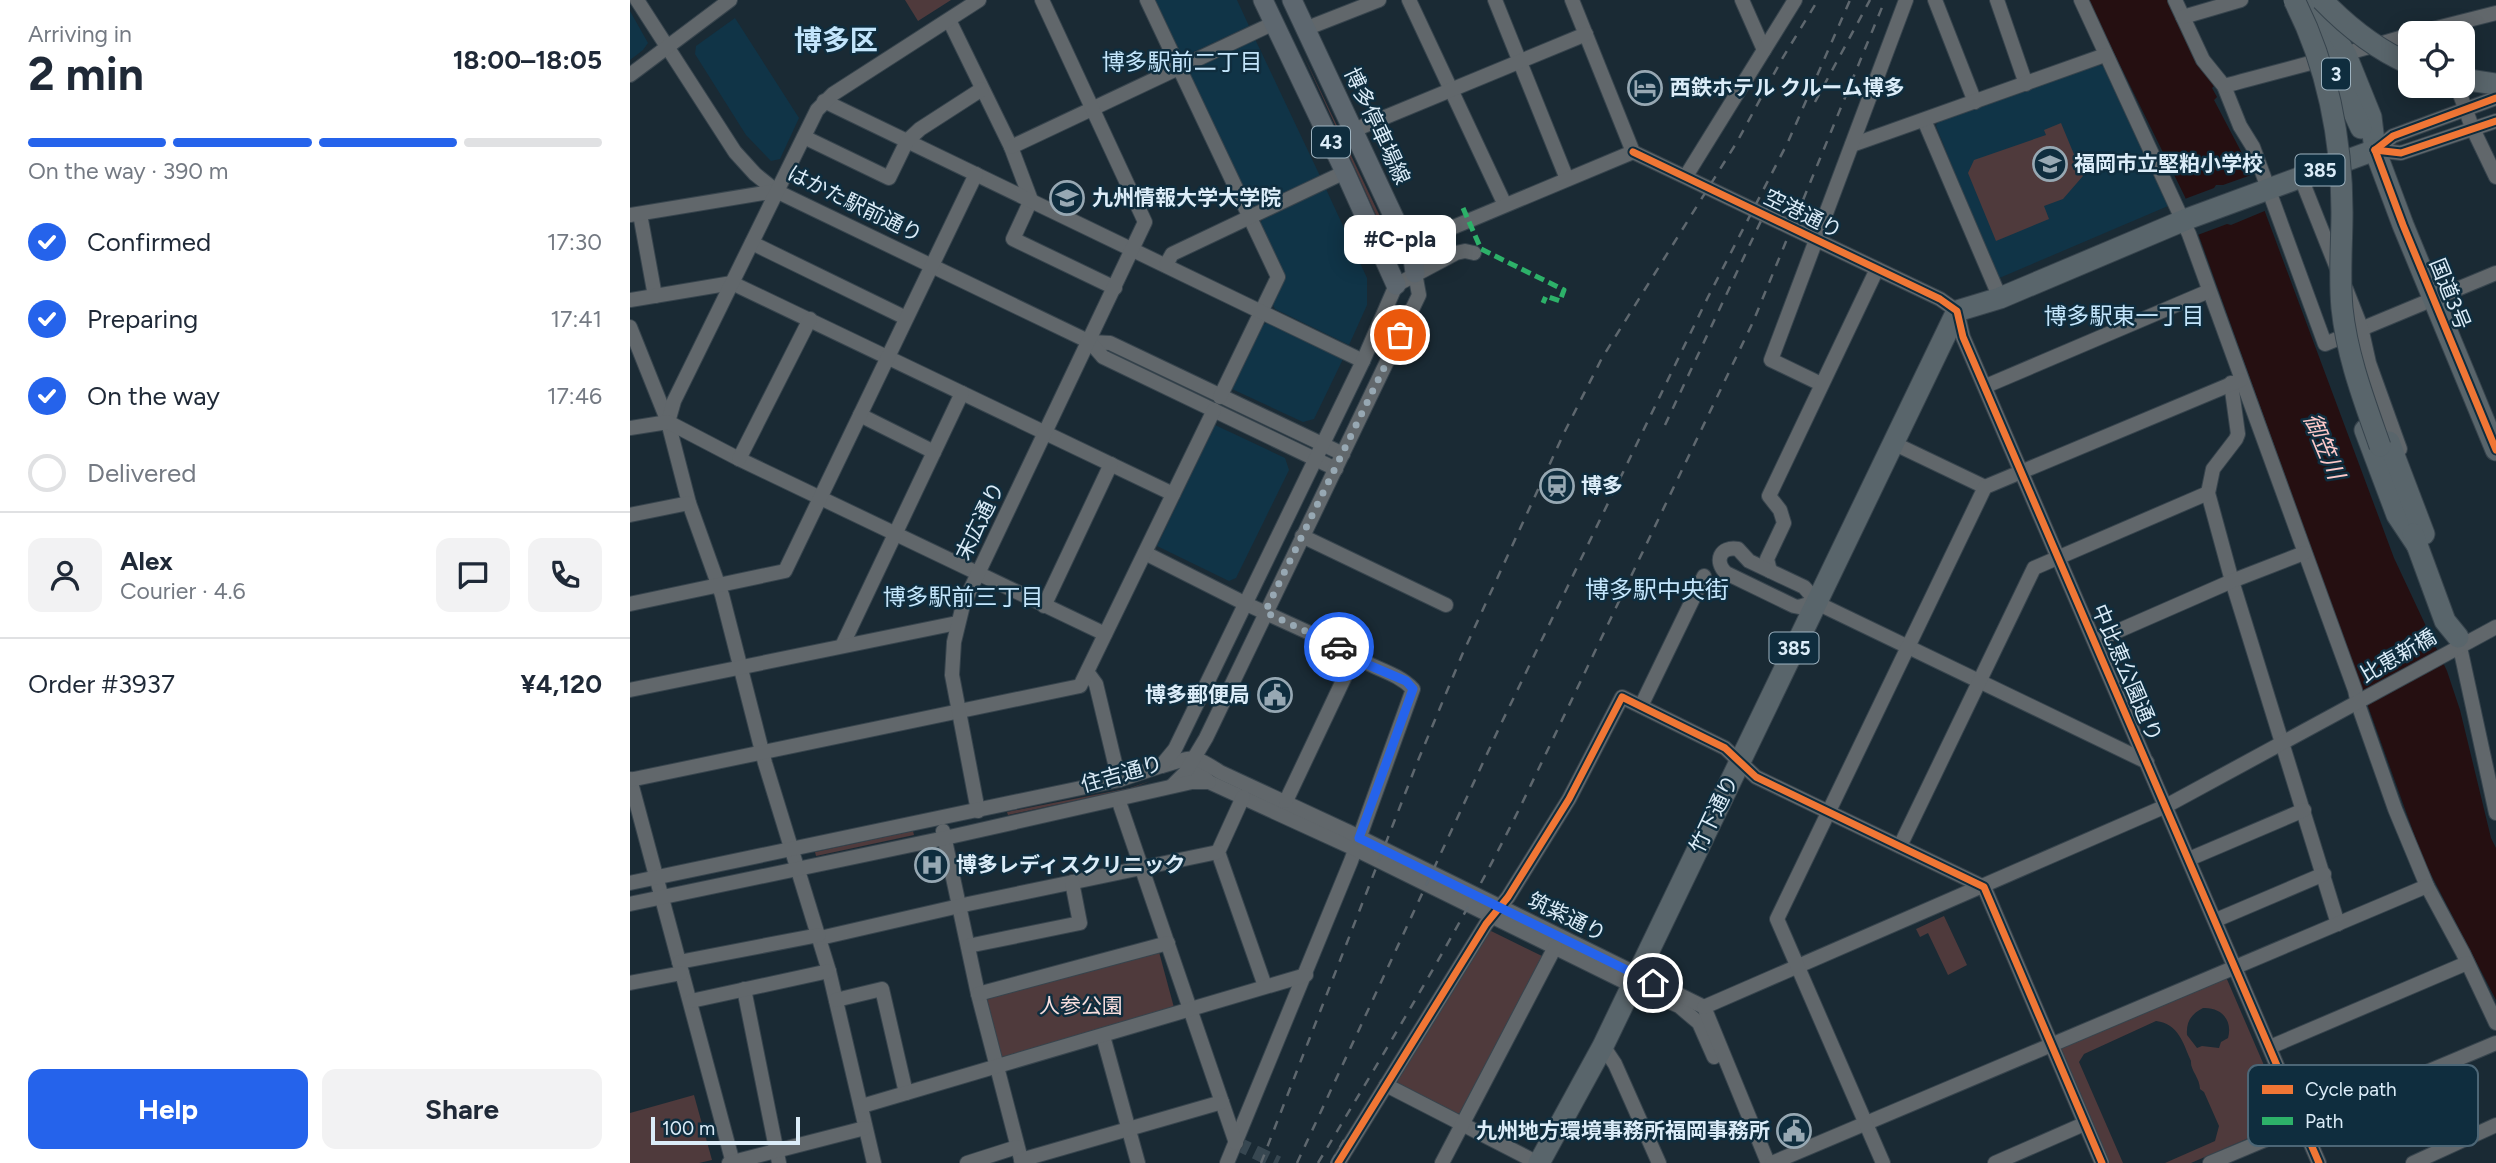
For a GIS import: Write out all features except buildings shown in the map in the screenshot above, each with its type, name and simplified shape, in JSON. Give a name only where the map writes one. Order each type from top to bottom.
[{"type":"highway","name":"国道3号","points":[[2295,0],[2337,57]]},
{"type":"highway","points":[[2295,0],[2326,84],[2335,129],[2343,209],[2340,279],[2353,331],[2354,372],[2421,540],[2454,634]]},
{"type":"highway","points":[[2295,0],[2327,65],[2348,148],[2352,209],[2349,279],[2354,332],[2363,369],[2415,512],[2421,540]]},
{"type":"highway","name":"国道3号","points":[[2314,0],[2337,57],[2357,122],[2375,150],[2496,450]]},
{"type":"highway","points":[[2323,0],[2373,42],[2398,56]]},
{"type":"highway","points":[[2475,81],[2496,83]]},
{"type":"highway","name":"385","points":[[1956,311],[2000,298],[2185,220],[2375,150]]},
{"type":"highway","name":"竹下通り","points":[[1539,1163],[1603,1046],[1956,311]]},
{"type":"main road","name":"43","points":[[1263,0],[1396,285]]},
{"type":"main road","name":"博多停車場線","points":[[1292,0],[1413,258],[1415,273]]},
{"type":"street","name":"はかた駅前通り","points":[[637,0],[735,152],[776,191],[1090,342],[1104,358],[1343,454]]},
{"type":"street","points":[[630,75],[730,0]]},
{"type":"street","points":[[668,422],[674,401],[817,110],[824,101],[979,0]]},
{"type":"street","name":"末広通り","points":[[978,811],[958,712],[952,659],[957,623],[978,573],[1144,228],[1144,217],[1042,0]]},
{"type":"street","points":[[865,1128],[777,1157],[732,1163],[630,780],[1080,686],[1278,277],[1147,0]]},
{"type":"street","points":[[1305,29],[1379,0]]},
{"type":"street","points":[[1409,0],[1506,205]]},
{"type":"street","points":[[1495,0],[1567,179]]},
{"type":"street","points":[[1415,273],[1432,236],[1633,152],[1572,0]]},
{"type":"street","points":[[1742,0],[1764,50]]},
{"type":"street","points":[[1686,176],[1795,0]]},
{"type":"street","points":[[1821,384],[1771,360],[1906,0]]},
{"type":"street","points":[[1935,0],[1975,102]]},
{"type":"street","points":[[1997,0],[2026,84]]},
{"type":"street","points":[[2081,0],[2185,220],[2236,382],[2304,553],[2355,690],[2395,809],[2427,886],[2496,1023]]},
{"type":"street","points":[[2175,0],[2203,60],[2224,86],[2240,126],[2253,147],[2325,344],[2496,273]]},
{"type":"street","points":[[2183,17],[2241,0]]},
{"type":"street","points":[[2468,21],[2496,13]]},
{"type":"street","points":[[949,20],[1011,147],[1031,200],[1013,239],[1115,288]]},
{"type":"street","points":[[1011,147],[1274,23]]},
{"type":"street","points":[[1354,130],[1586,34]]},
{"type":"street","points":[[2224,86],[2398,39]]},
{"type":"street","points":[[1852,145],[2105,55]]},
{"type":"street","points":[[804,137],[889,178],[908,141],[920,129],[982,89]]},
{"type":"street","points":[[2375,150],[2393,136],[2496,97]]},
{"type":"street","points":[[2461,98],[2496,177]]},
{"type":"street","points":[[824,101],[1363,361]]},
{"type":"street","points":[[1924,120],[2000,298]]},
{"type":"street","points":[[2375,150],[2401,153],[2496,121]]},
{"type":"street","name":"空港通り","points":[[1633,152],[1940,299],[1956,311]]},
{"type":"street","points":[[1166,265],[1172,254],[1345,172]]},
{"type":"street","points":[[630,604],[785,571],[976,174]]},
{"type":"street","points":[[2301,178],[2353,331]]},
{"type":"street","points":[[655,296],[635,215],[776,191]]},
{"type":"street","points":[[752,243],[906,318]]},
{"type":"street","points":[[1396,285],[1456,253],[1474,253]]},
{"type":"street","points":[[1770,571],[1767,559],[1784,523],[1780,510],[1769,496],[1877,269]]},
{"type":"street","name":"住吉通り","points":[[630,904],[945,838],[1172,786],[1206,738],[1419,295],[1415,273]]},
{"type":"street","points":[[630,300],[732,283],[1173,494]]},
{"type":"street","name":"住吉通り","points":[[630,883],[1119,780],[1161,766],[1175,749],[1363,361],[1396,285]]},
{"type":"street","points":[[1986,386],[2209,290]]},
{"type":"street","name":"中比恵公園通り","points":[[1956,311],[1963,337],[2278,1065]]},
{"type":"street","points":[[739,459],[810,319]]},
{"type":"street","points":[[630,327],[668,422],[689,503],[719,586],[763,753],[820,936],[874,1163]]},
{"type":"street","points":[[1883,1163],[1777,919],[1985,487],[2236,382]]},
{"type":"street","points":[[2236,382],[2236,439],[2213,468],[2208,493],[2232,581],[2338,924]]},
{"type":"street","points":[[842,646],[962,393]]},
{"type":"street","name":"はかた駅前通り","points":[[1217,403],[1336,469]]},
{"type":"street","points":[[860,415],[934,452]]},
{"type":"street","points":[[630,428],[668,422],[739,459],[1105,634]]},
{"type":"street","points":[[1893,443],[1985,487]]},
{"type":"street","points":[[1044,606],[1111,464]]},
{"type":"street","points":[[1900,846],[2034,568],[2208,493]]},
{"type":"street","points":[[630,515],[689,503]]},
{"type":"street","points":[[1302,536],[1446,605]]},
{"type":"street","points":[[1815,602],[1794,606],[1726,573],[1720,567],[1718,559],[1722,551],[1729,547],[1738,549],[1749,561],[1804,587],[1815,602],[2147,762]]},
{"type":"street","points":[[1145,553],[1244,603],[1347,650],[1357,660],[1406,681],[1413,689],[1306,975],[1227,1163]]},
{"type":"street","points":[[2095,641],[2232,581],[2304,553]]},
{"type":"street","points":[[1641,706],[1704,576]]},
{"type":"street","points":[[630,690],[957,623]]},
{"type":"street","name":"比恵新橋","points":[[1704,1007],[2166,806],[2283,741],[2358,704],[2454,634],[2496,627]]},
{"type":"street","points":[[2454,634],[2476,714],[2496,813]]},
{"type":"street","points":[[1286,801],[1348,670],[1357,660]]},
{"type":"street","points":[[1088,673],[1096,684],[1119,780]]},
{"type":"street","points":[[1338,1163],[1495,911],[1508,897],[1569,799],[1622,697],[1725,748],[1753,776],[1984,887],[2102,1163]]},
{"type":"street","points":[[1161,766],[1190,760],[1181,741],[1184,730]]},
{"type":"street","points":[[1206,738],[1204,758],[1214,768]]},
{"type":"street","name":"筑紫通り","points":[[1190,760],[1286,801],[1357,843]]},
{"type":"street","name":"筑紫通り","points":[[1190,760],[1209,782],[1357,843],[1633,980],[1679,1006],[1699,1023],[1768,1163]]},
{"type":"street","points":[[1172,786],[1209,782]]},
{"type":"street","points":[[1243,797],[1218,852],[1265,986]]},
{"type":"street","points":[[1118,799],[1236,1143]]},
{"type":"street","points":[[2189,859],[2304,810]]},
{"type":"street","points":[[940,819],[978,994],[1020,1157]]},
{"type":"street","points":[[630,983],[681,968],[820,936],[1218,852]]},
{"type":"street","points":[[2216,920],[2324,874]]},
{"type":"street","points":[[968,946],[1080,923],[1072,882]]},
{"type":"street","points":[[1704,1007],[1768,1163],[2427,886]]},
{"type":"street","name":"筑紫通り","points":[[1495,911],[1555,947],[1704,1007]]},
{"type":"street","points":[[978,994],[1168,943]]},
{"type":"street","points":[[1442,1163],[1555,947]]},
{"type":"street","points":[[2270,1047],[2467,963]]},
{"type":"street","points":[[691,1001],[829,971]]},
{"type":"street","points":[[862,1106],[1306,975]]},
{"type":"street","points":[[744,989],[777,1157]]},
{"type":"street","points":[[836,1000],[882,989],[906,1093]]},
{"type":"street","points":[[1103,1036],[1138,1163]]},
{"type":"street","points":[[2444,1065],[2496,1043]]},
{"type":"street","points":[[1603,1046],[1615,1064],[1659,1163]]},
{"type":"street","points":[[1386,1084],[1539,1163]]},
{"type":"street","points":[[967,1163],[1020,1157],[1222,1102]]},
{"type":"street","points":[[1995,1163],[2084,1124]]},
{"type":"street","points":[[2478,1133],[2496,1125]]},
{"type":"street","points":[[2210,1163],[2251,1146]]},
{"type":"street","name":"中比恵公園通り","points":[[2312,1146],[2319,1163]]},
{"type":"street","points":[[2413,1163],[2450,1146]]},
{"type":"shaded area","points":[[1155,0],[1237,0],[1249,26],[1185,56],[1181,54]]},
{"type":"shaded area","points":[[630,11],[648,43],[630,60]]},
{"type":"shaded area","points":[[735,18],[799,118],[780,159],[771,161],[746,135],[695,54],[696,46]]},
{"type":"shaded area","points":[[1255,39],[1320,176],[1256,206],[1251,204],[1190,74],[1191,69]]},
{"type":"shaded area","name":"福岡市立堅粕小学校","points":[[2095,64],[2107,67],[2168,206],[1997,279],[1936,126],[1939,119]]},
{"type":"shaded area","points":[[1326,189],[1367,278],[1367,305],[1349,345],[1275,309],[1273,305],[1286,277],[1260,224],[1262,220]]},
{"type":"shaded area","points":[[1268,322],[1343,359],[1314,419],[1303,422],[1232,389],[1263,325]]},
{"type":"shaded area","points":[[1215,425],[1285,458],[1289,470],[1236,578],[1229,581],[1157,546]]},
{"type":"green space","points":[[905,0],[951,0],[918,21]]},
{"type":"green space","points":[[1302,52],[1385,227],[1382,228]]},
{"type":"green space","points":[[2061,123],[2083,176],[2063,199],[2044,206],[2049,219],[1996,241],[1968,173],[1974,160],[2046,135],[2044,130]]},
{"type":"green space","points":[[1150,781],[1130,789],[1008,815],[1007,812],[1130,788]]},
{"type":"green space","points":[[913,831],[914,835],[816,856],[815,852]]},
{"type":"green space","points":[[1944,916],[1967,965],[1948,975],[1928,933],[1920,937],[1916,929]]},
{"type":"green space","points":[[1489,930],[1542,956],[1461,1113],[1457,1114],[1398,1084],[1397,1080]]},
{"type":"green space","name":"人参公園","points":[[1159,952],[1176,1015],[1002,1060],[985,998]]},
{"type":"green space","points":[[2226,977],[2264,1065],[2248,1065],[2248,1138],[2191,1163],[2165,1163],[2215,1141],[2219,1126],[2204,1092],[2200,1089],[2179,1035],[2170,1026],[2156,1021],[2084,1054],[2079,1062],[2123,1163],[2110,1163],[2061,1051],[2063,1046]],"holes":[[[2203,1008],[2215,1010],[2227,1020],[2228,1038],[2221,1042],[2219,1048],[2197,1048],[2187,1035],[2188,1022]]]},
{"type":"green space","points":[[694,1095],[712,1160],[699,1163],[630,1163],[630,1113]]},
{"type":"water","name":"御笠川","points":[[2088,0],[2171,0],[2199,62],[2214,86],[2212,88],[2217,97],[2214,100],[2246,161],[2394,558],[2447,671],[2460,710],[2491,838],[2496,848],[2496,1000],[2423,859],[2185,197]]},
{"type":"pier","points":[[2254,174],[2267,210],[2195,236],[2182,200],[2216,185]]},
{"type":"tunnel","points":[[1236,1143],[1278,1163]]},
{"type":"railway","points":[[1261,1163],[1417,763],[1462,655],[1564,433],[1602,358],[1737,142],[1818,0]]},
{"type":"railway","points":[[1297,1163],[1500,726],[1708,297],[1788,142],[1850,0]]},
{"type":"railway","points":[[1815,102],[1870,0]]},
{"type":"railway","points":[[1318,1163],[1453,934],[1527,793],[1753,322],[1885,0]]},
{"type":"railway","points":[[1665,425],[1775,191]]},
{"type":"railway","points":[[1331,1163],[1344,1140]]},
{"type":"marked path","points":[[1463,208],[1481,249],[1564,290],[1560,301],[1546,296],[1543,303]]},
{"type":"cycle path","points":[[2375,150],[2393,136],[2496,98]]},
{"type":"cycle path","points":[[2375,150],[2401,153],[2496,121]]},
{"type":"cycle path","points":[[2375,150],[2496,450]]},
{"type":"cycle path","points":[[1633,152],[1940,299],[1957,311],[1963,337],[2277,1065]]},
{"type":"cycle path","points":[[1338,1163],[1486,924],[1508,897],[1569,799],[1622,697],[1725,748],[1756,777],[1984,887],[2102,1163]]},
{"type":"cycle path","points":[[2312,1146],[2319,1163]]},
{"type":"way so far","points":[[1339,647],[1265,612],[1400,335]]},
{"type":"place","name":"西鉄ホテル クルーム博多","points":[[1645,88]]},
{"type":"place","name":"福岡市立堅粕小学校","points":[[2050,164]]},
{"type":"place","name":"九州情報大学大学院","points":[[1067,198]]},
{"type":"place","name":"#C-pla","points":[[1400,335]]},
{"type":"place","name":"博多","points":[[1557,486]]},
{"type":"place","name":"博多郵便局","points":[[1275,695]]},
{"type":"place","name":"博多レディスクリニック","points":[[932,865]]},
{"type":"place","name":"九州地方環境事務所福岡事務所","points":[[1794,1131]]},
{"type":"district","name":"博多区","points":[[836,40]]},
{"type":"district","name":"博多駅前二丁目","points":[[1182,62]]},
{"type":"district","name":"博多駅東一丁目","points":[[2124,316]]},
{"type":"district","name":"博多駅中央街","points":[[1657,590]]},
{"type":"district","name":"博多駅前三丁目","points":[[963,597]]},
{"type":"route","points":[[1339,647],[1347,650],[1357,660],[1406,681],[1413,689],[1359,838],[1653,983]]}]
